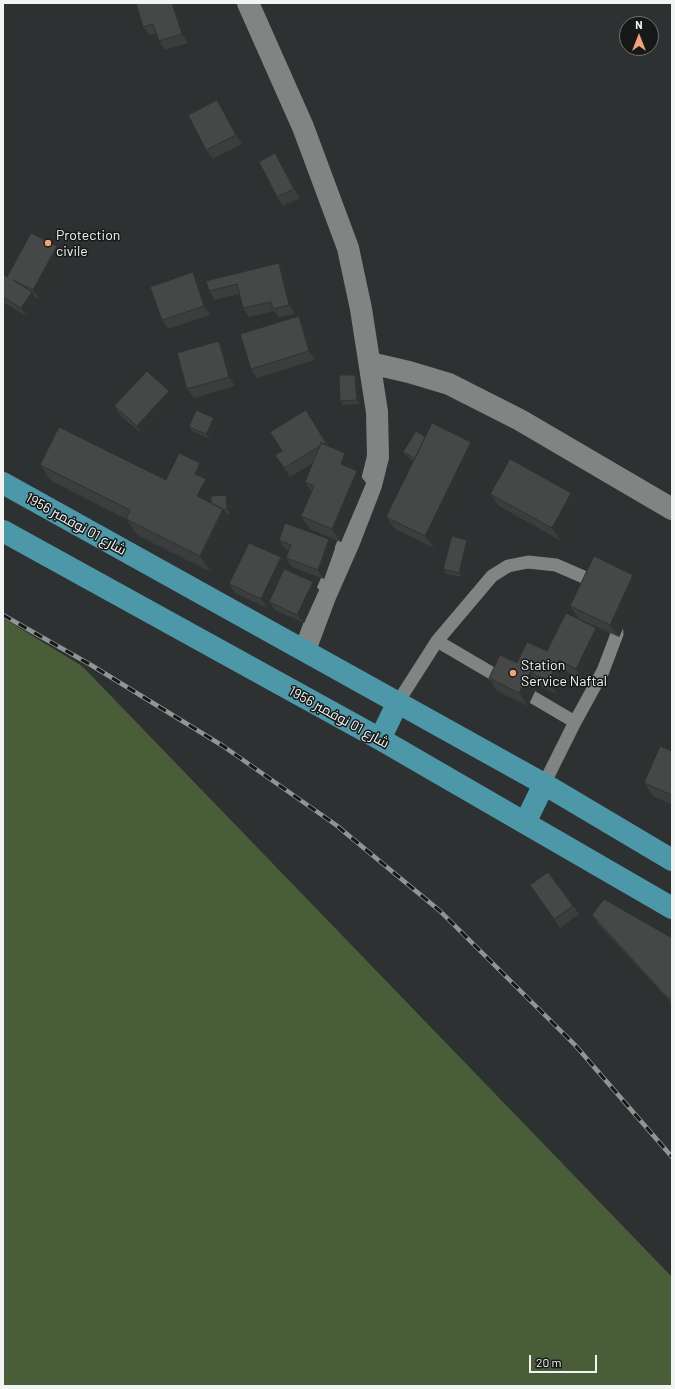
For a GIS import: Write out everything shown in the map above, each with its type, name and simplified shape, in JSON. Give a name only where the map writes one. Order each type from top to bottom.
[{"type":"main road","name":"شارع 01 نوفمبر 1956","points":[[3,483],[544,784],[672,860]]},
{"type":"main road","name":"شارع 01 نوفمبر 1956","points":[[3,531],[380,739],[672,908]]},
{"type":"main road","points":[[380,739],[398,702]]},
{"type":"main road","points":[[525,823],[544,784]]},
{"type":"street","points":[[248,3],[303,126],[348,248],[362,309],[377,412],[378,456],[371,485],[349,542],[326,594],[305,650]]},
{"type":"street","points":[[370,363],[449,384],[520,420],[672,508]]},
{"type":"lane","points":[[398,702],[438,641],[492,576],[508,566],[528,562],[556,565],[586,578],[603,590],[611,600],[616,634],[603,671],[575,722],[544,784]]},
{"type":"lane","points":[[438,641],[575,722]]},
{"type":"green space","points":[[3,618],[82,666],[672,1277],[672,1386],[3,1386]]},
{"type":"building","points":[[136,3],[172,3],[182,34],[159,41],[153,24],[143,27]]},
{"type":"building","points":[[217,100],[236,135],[206,150],[188,115]]},
{"type":"building","points":[[275,153],[294,189],[277,197],[259,162]]},
{"type":"building","points":[[31,233],[57,246],[33,290],[13,280],[32,292],[21,308],[3,297],[3,274],[7,277]]},
{"type":"building","points":[[279,263],[289,305],[273,309],[271,302],[243,308],[237,284],[209,291],[206,281]]},
{"type":"building","points":[[193,272],[204,306],[162,320],[150,287]]},
{"type":"building","points":[[299,316],[309,351],[251,369],[240,334]]},
{"type":"building","points":[[219,341],[229,377],[187,389],[177,353]]},
{"type":"building","points":[[147,371],[169,391],[137,426],[114,406]]},
{"type":"building","points":[[339,375],[355,375],[357,400],[340,401]]},
{"type":"building","points":[[196,410],[214,418],[206,434],[189,427]]},
{"type":"building","points":[[306,410],[326,443],[321,443],[320,446],[284,468],[275,455],[282,451],[270,432]]},
{"type":"building","points":[[432,423],[471,442],[425,536],[386,517]]},
{"type":"building","points":[[59,427],[166,480],[179,453],[200,463],[195,474],[206,479],[197,496],[223,509],[200,556],[126,519],[130,510],[40,465]]},
{"type":"building","points":[[416,431],[425,437],[415,459],[403,452]]},
{"type":"building","points":[[321,443],[345,453],[341,464],[357,471],[332,529],[301,516],[314,486],[305,482]]},
{"type":"building","points":[[510,459],[571,493],[552,528],[490,494]]},
{"type":"building","points":[[226,495],[227,509],[224,510],[211,503],[211,496]]},
{"type":"building","points":[[285,523],[329,539],[318,570],[286,558],[291,545],[279,540]]},
{"type":"building","points":[[452,536],[467,540],[459,573],[443,569]]},
{"type":"building","points":[[249,543],[281,557],[261,599],[229,584]]},
{"type":"building","points":[[594,556],[633,575],[610,625],[570,606]]},
{"type":"building","points":[[284,569],[313,582],[297,615],[269,602]]},
{"type":"building","points":[[566,613],[596,628],[576,669],[559,660],[548,681],[530,672],[519,693],[489,678],[500,655],[517,663],[527,642],[547,651]]},
{"type":"building","points":[[660,746],[672,751],[672,795],[644,783]]},
{"type":"building","points":[[548,872],[573,906],[554,919],[530,885]]},
{"type":"building","points":[[604,899],[672,938],[672,1000],[665,995],[592,915]]},
{"type":"railway","points":[[3,615],[91,665],[223,746],[336,825],[440,911],[575,1045],[672,1157]]},
{"type":"place","name":"Protection civile","points":[[48,243]]},
{"type":"place","name":"Station Service Naftal","points":[[513,673]]}]
